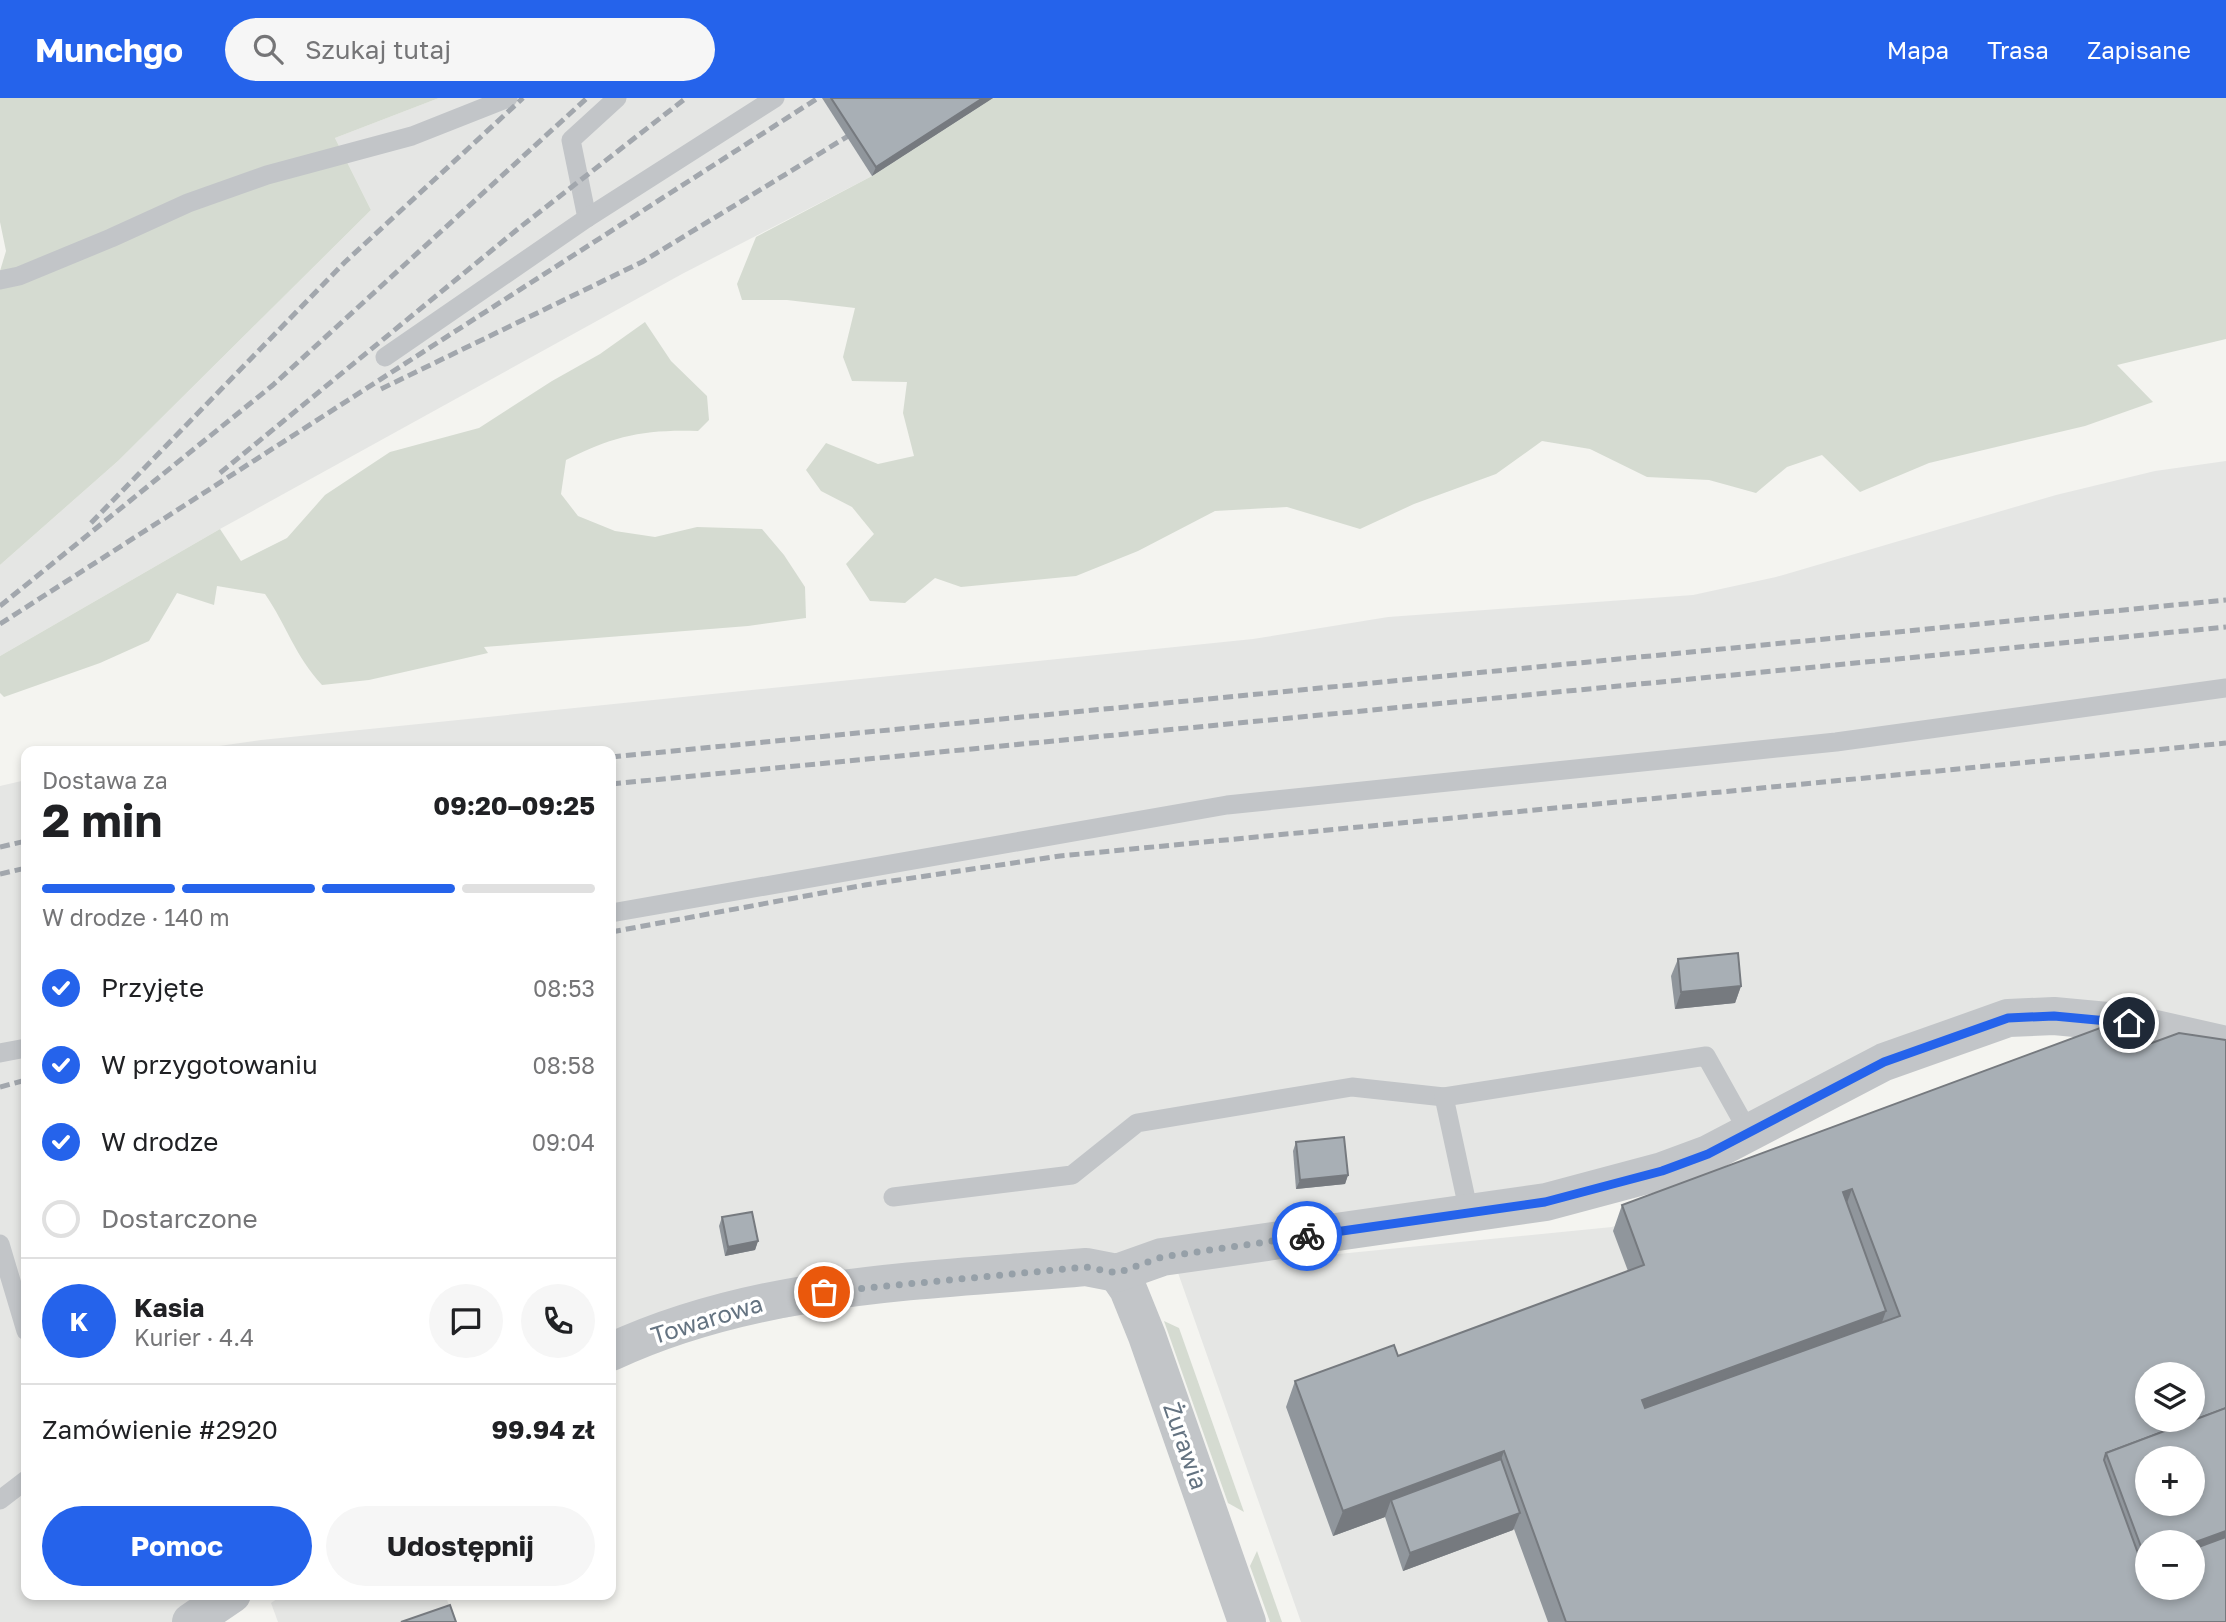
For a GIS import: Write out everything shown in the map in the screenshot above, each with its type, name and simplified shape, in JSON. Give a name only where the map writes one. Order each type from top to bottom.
[{"type":"street","name":"Towarowa","points":[[616,1350],[676,1327],[780,1298],[846,1289],[1086,1267],[1117,1273],[1162,1257],[1545,1202],[1594,1192],[1708,1154],[1884,1062],[2008,1018],[2054,1016],[2129,1023],[2226,1045]]},
{"type":"street","name":"Żurawia","points":[[1117,1273],[1128,1289],[1147,1336],[1247,1622]]},
{"type":"street","points":[[191,1622],[231,1605]]},
{"type":"lane","points":[[0,280],[19,276],[188,203],[267,175],[412,136],[508,98]]},
{"type":"lane","points":[[587,218],[571,140],[617,98]]},
{"type":"lane","points":[[385,357],[587,218],[775,98]]},
{"type":"lane","points":[[616,912],[1227,805],[1836,742],[2226,688]]},
{"type":"lane","points":[[0,1054],[21,1049]]},
{"type":"lane","points":[[893,1197],[1072,1175],[1137,1123],[1352,1087],[1444,1097],[1706,1056],[1749,1133]]},
{"type":"lane","points":[[1444,1097],[1469,1213]]},
{"type":"lane","points":[[0,1244],[21,1314]]},
{"type":"lane","points":[[0,1500],[21,1484]]},
{"type":"shaded area","points":[[0,98],[439,98],[335,138],[371,210],[118,461],[0,565],[0,271],[6,251],[0,222]]},
{"type":"shaded area","points":[[439,98],[993,98],[872,176],[682,274],[220,529],[0,656],[0,565],[118,461],[371,210],[335,138]]},
{"type":"shaded area","points":[[993,98],[2226,98],[2226,339],[2117,365],[2153,402],[2085,426],[1929,463],[1860,492],[1822,455],[1787,467],[1756,493],[1709,480],[1647,477],[1590,449],[1542,441],[1496,474],[1414,504],[1360,529],[1287,507],[1215,511],[1138,551],[1076,576],[961,587],[935,578],[905,603],[870,601],[846,564],[874,534],[852,507],[821,491],[806,470],[826,443],[878,464],[914,456],[903,413],[907,382],[852,381],[843,357],[855,308],[787,300],[742,300],[737,284],[756,237],[872,176]]},
{"type":"shaded area","points":[[645,322],[671,361],[707,396],[709,420],[698,431],[662,431],[630,436],[599,445],[566,460],[561,494],[578,516],[615,531],[655,537],[697,527],[762,529],[784,555],[805,587],[806,618],[748,626],[484,647],[488,653],[369,680],[322,685],[298,652],[265,594],[217,586],[214,605],[177,593],[149,641],[100,663],[4,697],[0,693],[0,656],[220,529],[241,561],[287,538],[325,495],[390,452],[479,428],[600,354]]},
{"type":"shaded area","points":[[2226,461],[2226,1032],[2006,1014],[1593,1189],[1125,1260],[616,1346],[616,746],[219,746],[1253,639],[1388,617],[1693,595],[1776,577],[2056,495],[2155,471]]},
{"type":"shaded area","points":[[21,781],[21,1600],[215,1600],[184,1622],[0,1622],[0,786]]},
{"type":"shaded area","points":[[2135,1034],[2226,1054],[2226,1622],[1301,1622],[1177,1270],[1612,1227]]},
{"type":"shaded area","points":[[1164,1321],[1179,1328],[1244,1512],[1228,1503]]},
{"type":"shaded area","points":[[1257,1551],[1282,1622],[1270,1622],[1250,1566]]},
{"type":"shaded area","points":[[275,1600],[447,1600],[455,1622],[278,1622],[271,1603]]},
{"type":"building","points":[[831,98],[983,98],[876,167]]},
{"type":"building","points":[[1738,953],[1741,986],[1681,992],[1678,959]]},
{"type":"building","points":[[2119,1021],[2130,1051],[2179,1033],[2226,1040],[2226,1408],[2205,1416],[2205,1362],[2135,1362],[2135,1432],[2162,1432],[2106,1453],[2104,1460],[2135,1545],[2135,1600],[2205,1600],[2205,1545],[2226,1537],[2226,1622],[1566,1622],[1504,1451],[1343,1511],[1295,1381],[1394,1345],[1398,1356],[1644,1265],[1622,1205]],"holes":[[[1852,1189],[1900,1316],[1645,1408],[1642,1400],[1886,1311],[1843,1192]]]},
{"type":"building","points":[[1344,1137],[1348,1175],[1300,1180],[1296,1142]]},
{"type":"building","points":[[752,1212],[758,1241],[728,1247],[722,1217]]},
{"type":"building","points":[[2226,1408],[2226,1531],[2205,1539],[2205,1530],[2135,1531],[2106,1453],[2162,1432],[2205,1432],[2205,1416]]},
{"type":"building","points":[[1501,1459],[1520,1513],[1410,1553],[1391,1500]]},
{"type":"building","points":[[450,1605],[456,1622],[401,1622]]},
{"type":"railway","points":[[91,523],[345,262],[523,98]]},
{"type":"railway","points":[[0,606],[273,385],[587,98]]},
{"type":"railway","points":[[220,473],[519,228],[686,98]]},
{"type":"railway","points":[[0,624],[818,98]]},
{"type":"railway","points":[[381,389],[642,262],[863,127]]},
{"type":"railway","points":[[616,757],[2226,600]]},
{"type":"railway","points":[[616,784],[2226,627]]},
{"type":"railway","points":[[616,931],[865,885],[1060,856],[2226,743]]},
{"type":"railway","points":[[0,847],[21,842]]},
{"type":"railway","points":[[0,874],[21,869]]},
{"type":"railway","points":[[0,1087],[21,1081]]},
{"type":"way so far","points":[[824,1292],[1086,1267],[1098,1267],[1117,1273],[1162,1257],[1307,1236]]},
{"type":"route","points":[[1307,1236],[1545,1202],[1594,1192],[1662,1171],[1708,1154],[1884,1062],[2008,1018],[2054,1016],[2129,1023]]}]
